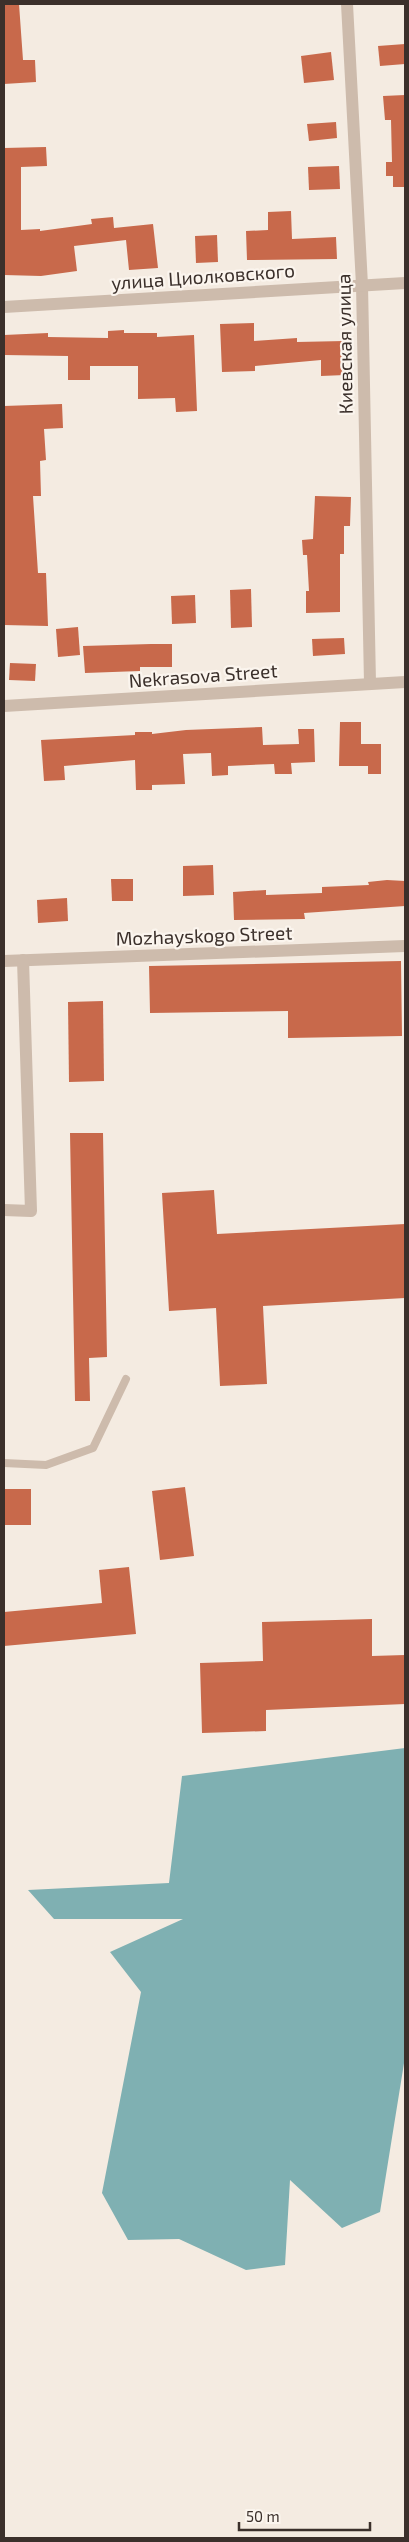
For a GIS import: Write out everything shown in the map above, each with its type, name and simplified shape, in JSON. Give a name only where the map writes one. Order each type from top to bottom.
[{"type":"street","name":"Киевская улица","points":[[347,4],[362,285],[370,683]]},
{"type":"street","name":"улица Циолковского","points":[[4,307],[405,283]]},
{"type":"street","name":"Nekrasova Street","points":[[4,706],[405,682]]},
{"type":"street","name":"Mozhayskogo Street","points":[[4,961],[405,946]]},
{"type":"street","points":[[4,1210],[30,1211],[23,960]]},
{"type":"lane","points":[[4,1463],[46,1465],[93,1448],[126,1379]]},
{"type":"water","points":[[405,1748],[405,2057],[380,2212],[342,2228],[290,2180],[285,2265],[246,2270],[179,2239],[128,2240],[102,2193],[141,1992],[110,1952],[183,1919],[54,1919],[28,1890],[169,1883],[182,1776]]},
{"type":"building","points":[[4,4],[19,4],[23,60],[35,60],[36,82],[4,84]]},
{"type":"building","points":[[405,44],[405,64],[380,66],[378,46]]},
{"type":"building","points":[[331,52],[334,80],[304,83],[301,56]]},
{"type":"building","points":[[405,95],[405,187],[393,187],[393,176],[386,176],[386,162],[392,162],[391,120],[385,120],[383,96]]},
{"type":"building","points":[[336,122],[337,138],[309,141],[307,124]]},
{"type":"building","points":[[46,147],[47,166],[21,167],[21,230],[40,229],[40,231],[92,224],[91,219],[113,217],[114,228],[153,224],[158,268],[129,270],[126,240],[74,246],[77,271],[41,276],[4,275],[4,148]]},
{"type":"building","points":[[339,166],[340,189],[309,190],[308,167]]},
{"type":"building","points":[[291,211],[292,239],[336,237],[337,259],[247,260],[246,231],[268,230],[268,212]]},
{"type":"building","points":[[217,235],[218,262],[196,263],[195,236]]},
{"type":"building","points":[[254,323],[254,341],[297,338],[297,342],[344,341],[345,375],[321,376],[321,360],[255,366],[255,371],[222,372],[220,324]]},
{"type":"building","points":[[124,330],[124,333],[157,333],[157,337],[194,335],[197,411],[176,412],[175,398],[138,399],[138,366],[90,366],[90,380],[68,380],[68,356],[4,355],[4,335],[48,333],[48,337],[108,338],[108,331]]},
{"type":"building","points":[[62,404],[63,428],[44,429],[46,460],[40,461],[41,496],[33,496],[38,573],[46,573],[48,626],[4,625],[4,406]]},
{"type":"building","points":[[315,496],[351,497],[350,526],[344,526],[344,554],[340,554],[340,612],[306,613],[306,591],[309,591],[307,555],[303,555],[302,540],[313,539]]},
{"type":"building","points":[[251,589],[252,627],[231,628],[230,590]]},
{"type":"building","points":[[195,595],[196,623],[172,624],[171,596]]},
{"type":"building","points":[[78,627],[80,655],[58,657],[56,629]]},
{"type":"building","points":[[344,638],[345,654],[313,656],[312,639]]},
{"type":"building","points":[[172,644],[172,667],[140,667],[140,671],[85,673],[83,646]]},
{"type":"building","points":[[10,663],[36,664],[35,681],[9,680]]},
{"type":"building","points":[[340,722],[361,722],[361,744],[381,744],[381,774],[368,774],[368,766],[339,766]]},
{"type":"building","points":[[262,727],[263,745],[299,744],[298,729],[314,729],[315,762],[291,763],[292,774],[275,774],[274,764],[228,766],[228,775],[212,776],[211,753],[183,754],[185,784],[152,785],[152,790],[136,790],[135,760],[64,766],[65,780],[44,781],[41,740],[135,735],[135,732],[152,732],[152,734],[186,730]]},
{"type":"building","points":[[213,865],[214,895],[183,896],[183,866]]},
{"type":"building","points":[[111,879],[133,879],[133,901],[112,901]]},
{"type":"building","points":[[405,881],[405,906],[304,913],[305,919],[234,920],[233,892],[266,890],[266,895],[322,893],[322,887],[369,885],[368,882]]},
{"type":"building","points":[[67,898],[68,921],[38,923],[37,900]]},
{"type":"building","points":[[401,961],[402,1036],[288,1038],[288,1011],[150,1013],[149,966]]},
{"type":"building","points":[[103,1001],[104,1081],[69,1082],[68,1002]]},
{"type":"building","points":[[70,1133],[103,1133],[107,1357],[89,1358],[90,1401],[75,1401]]},
{"type":"building","points":[[214,1190],[217,1234],[405,1224],[405,1298],[263,1306],[267,1384],[220,1386],[216,1308],[169,1311],[162,1193]]},
{"type":"building","points":[[185,1487],[194,1556],[160,1560],[152,1491]]},
{"type":"building","points":[[4,1489],[31,1489],[31,1525],[4,1525]]},
{"type":"building","points":[[129,1567],[136,1634],[4,1646],[4,1612],[102,1603],[99,1570]]},
{"type":"building","points":[[372,1619],[372,1656],[405,1655],[405,1704],[266,1710],[266,1731],[202,1733],[200,1663],[263,1661],[262,1622]]}]
